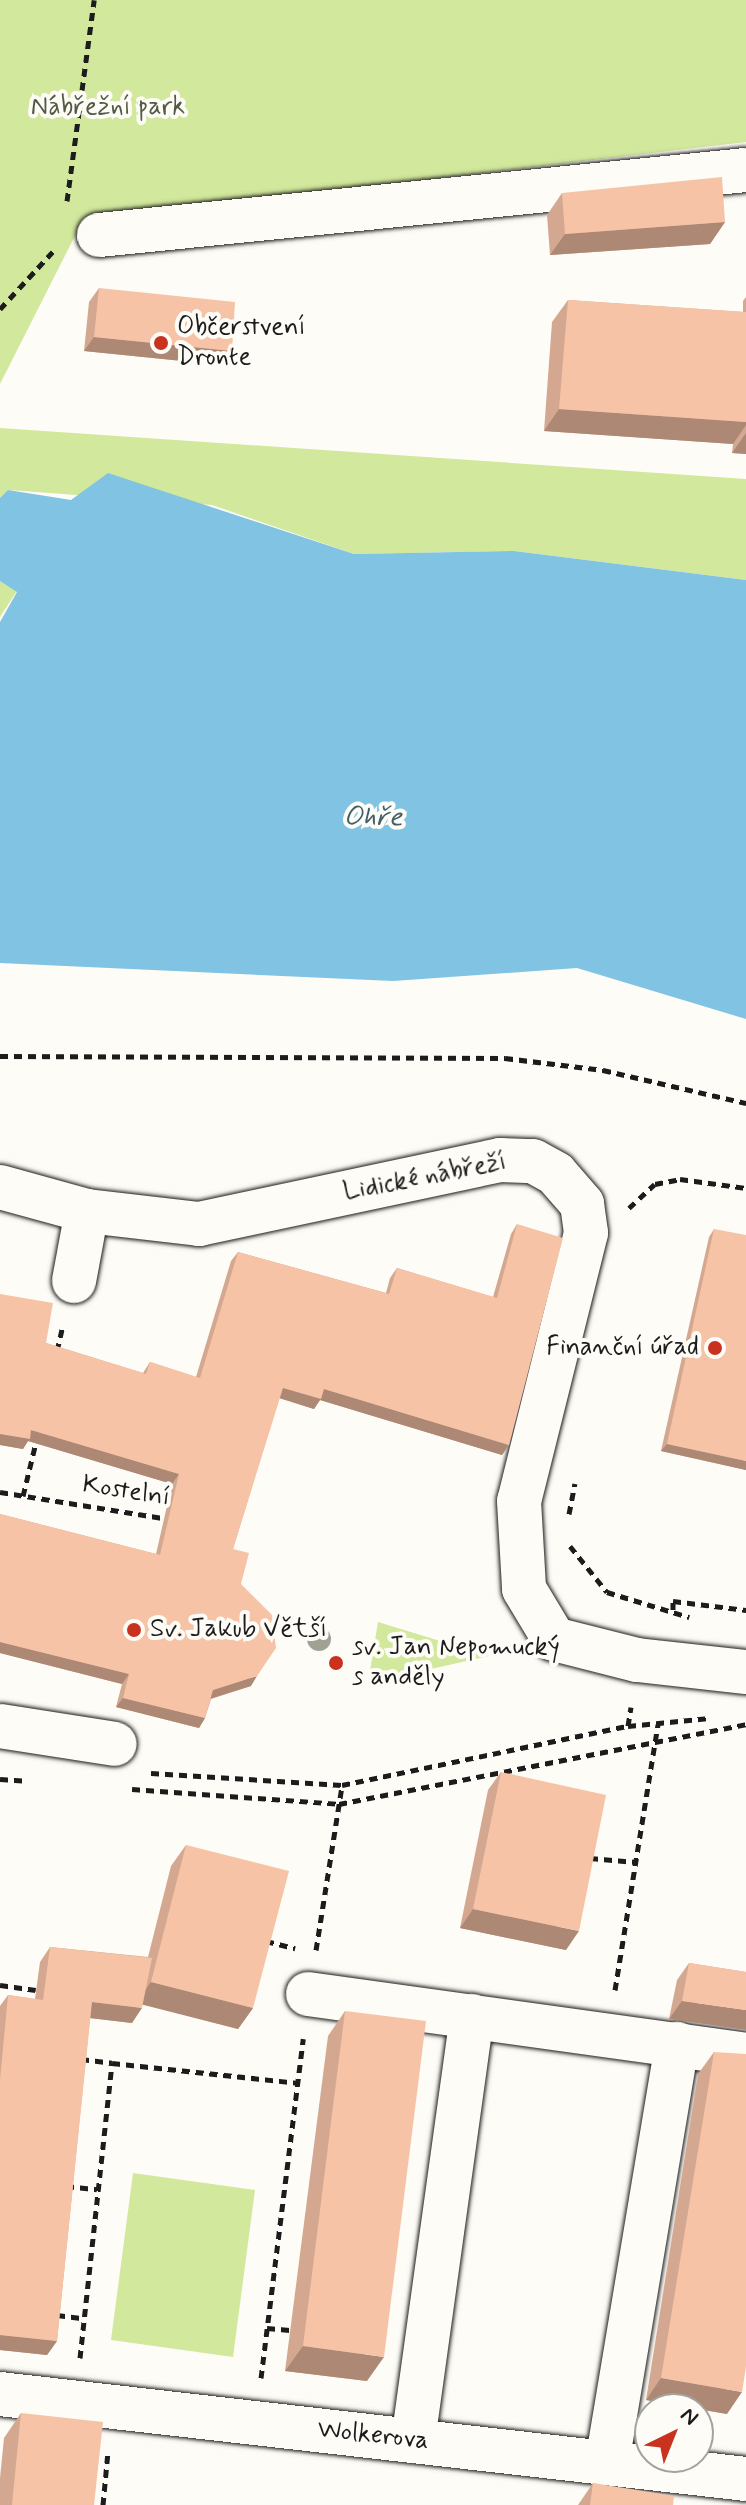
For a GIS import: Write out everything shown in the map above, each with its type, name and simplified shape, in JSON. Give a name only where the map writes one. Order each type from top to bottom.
[{"type":"street","points":[[75,231],[746,170]]},
{"type":"street","name":"Lidické nábřeží","points":[[0,1187],[87,1211],[199,1224],[500,1160],[533,1161],[556,1174],[582,1204],[586,1233],[519,1501],[524,1589],[554,1639],[637,1660],[746,1672]]},
{"type":"street","points":[[74,1281],[87,1211]]},
{"type":"street","points":[[0,1726],[126,1758]]},
{"type":"street","points":[[308,1994],[746,2055]]},
{"type":"street","points":[[413,2441],[472,2016]]},
{"type":"street","points":[[607,2463],[677,2044]]},
{"type":"street","name":"Wolkerova","points":[[0,2394],[746,2479]]},
{"type":"path","points":[[0,309],[75,231],[94,0]]},
{"type":"path","points":[[0,1056],[505,1058],[603,1070],[746,1103]]},
{"type":"path","points":[[626,1222],[629,1207],[655,1184],[680,1179],[746,1188]]},
{"type":"path","points":[[56,1358],[74,1281]]},
{"type":"path","points":[[23,1496],[41,1419]]},
{"type":"path","points":[[568,1521],[577,1473]]},
{"type":"path","name":"Kostelní","points":[[0,1492],[178,1521]]},
{"type":"path","points":[[565,1536],[607,1592],[644,1607],[673,1610],[673,1601],[746,1610]]},
{"type":"path","points":[[126,1758],[342,1785],[658,1724],[726,1717]]},
{"type":"path","points":[[608,2035],[658,1724]]},
{"type":"path","points":[[115,1788],[339,1804],[746,1724]]},
{"type":"path","points":[[0,1779],[42,1782]]},
{"type":"path","points":[[255,2423],[308,1994],[342,1785]]},
{"type":"path","points":[[584,1857],[636,1862]]},
{"type":"path","points":[[261,1940],[316,1952]]},
{"type":"path","points":[[0,1985],[36,1990]]},
{"type":"path","points":[[77,2059],[298,2083]]},
{"type":"path","points":[[76,2403],[112,2063]]},
{"type":"path","points":[[65,2186],[97,2189]]},
{"type":"path","points":[[52,2314],[83,2318]]},
{"type":"path","points":[[267,2328],[290,2330]]},
{"type":"path","points":[[93,2489],[104,2490]]},
{"type":"green space","name":"Nábřežní park","points":[[0,0],[746,0],[746,142],[83,220],[0,384]]},
{"type":"green space","points":[[0,428],[746,479],[746,580],[514,551],[354,554],[212,505],[9,490],[0,498]]},
{"type":"green space","points":[[0,581],[17,591],[0,617]]},
{"type":"green space","points":[[378,1622],[489,1656],[368,1683]]},
{"type":"green space","points":[[133,2173],[255,2190],[233,2357],[111,2340]]},
{"type":"water","name":"Ohře","points":[[108,473],[354,554],[514,551],[746,580],[746,1019],[577,968],[393,981],[0,963],[0,622],[17,592],[0,581],[0,498],[8,490],[71,500]]},
{"type":"building","points":[[722,177],[725,222],[565,234],[562,193]]},
{"type":"building","points":[[99,288],[235,302],[232,351],[94,337]]},
{"type":"building","points":[[568,300],[746,312],[746,422],[559,409]]},
{"type":"building","points":[[517,1224],[563,1238],[509,1445],[324,1389],[321,1399],[283,1388],[233,1549],[249,1553],[241,1584],[272,1615],[276,1648],[257,1676],[213,1690],[205,1718],[123,1698],[129,1674],[0,1642],[0,1514],[160,1555],[179,1474],[31,1430],[30,1439],[0,1434],[0,1294],[53,1303],[46,1343],[146,1374],[150,1362],[200,1378],[238,1252],[389,1294],[397,1268],[497,1298]]},
{"type":"building","name":"Finanční úřad","points":[[714,1229],[746,1235],[746,1461],[667,1444]]},
{"type":"building","points":[[501,1772],[606,1795],[579,1931],[473,1909]]},
{"type":"building","points":[[186,1845],[289,1871],[253,2008],[151,1982]]},
{"type":"building","points":[[50,1947],[152,1958],[142,2008],[92,2002],[57,2341],[0,2335],[0,2080],[8,1995],[43,2000]]},
{"type":"building","points":[[689,1963],[746,1972],[746,2010],[682,2001]]},
{"type":"building","points":[[345,2011],[426,2021],[384,2357],[303,2346]]},
{"type":"building","points":[[714,2052],[746,2054],[746,2367],[742,2392],[661,2378]]},
{"type":"building","points":[[21,2413],[103,2422],[94,2505],[12,2505]]},
{"type":"building","points":[[593,2483],[674,2496],[673,2505],[590,2505]]},
{"type":"place","name":"Občerstvení Dronte","points":[[161,343]]},
{"type":"place","name":"Finanční úřad","points":[[715,1348]]},
{"type":"place","name":"Sv. Jakub Větší","points":[[134,1630]]},
{"type":"place","name":"sv. Jan Nepomucký s anděly","points":[[336,1663]]}]
